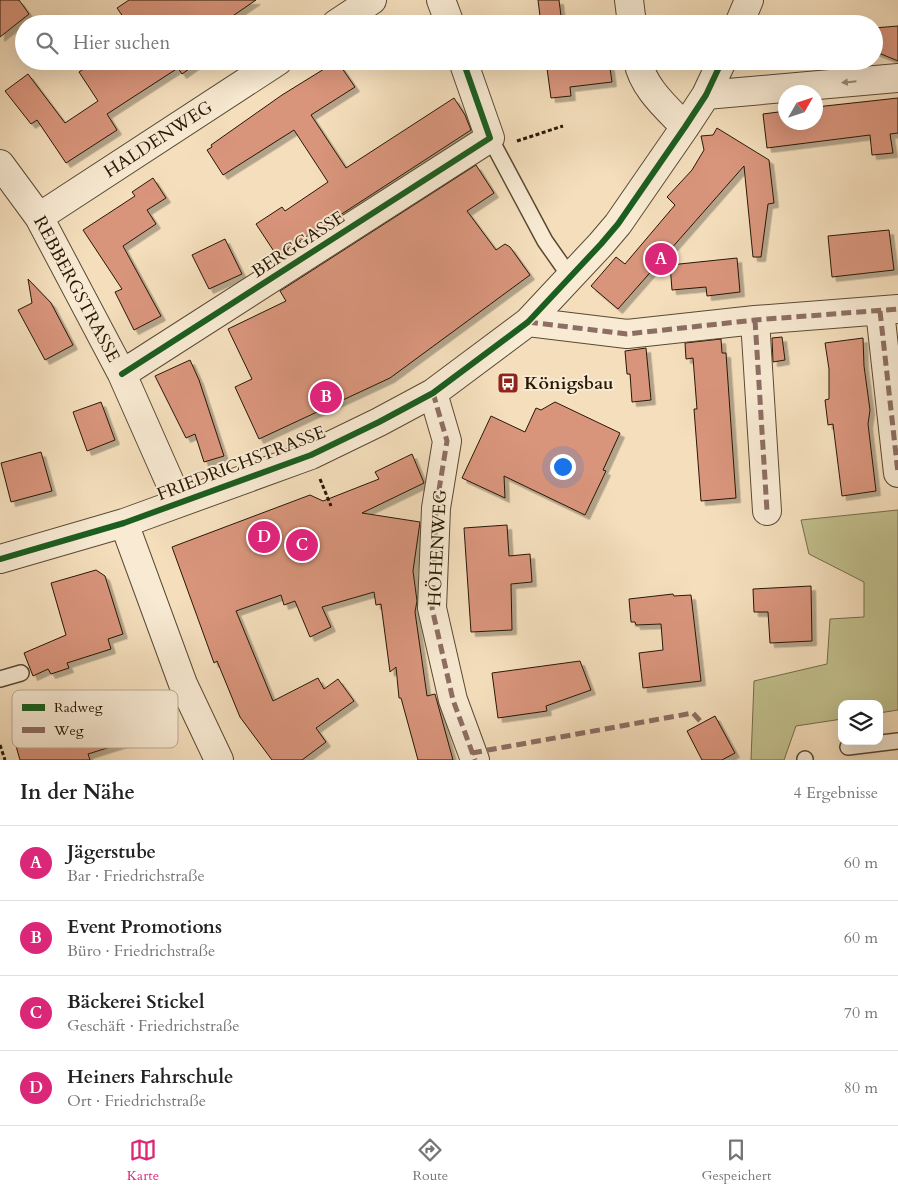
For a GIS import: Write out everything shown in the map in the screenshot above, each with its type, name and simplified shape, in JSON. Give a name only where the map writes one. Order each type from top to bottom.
[{"type":"street","points":[[350,15],[372,0]]},
{"type":"street","points":[[441,0],[447,15]]},
{"type":"street","points":[[629,0],[631,15]]},
{"type":"street","points":[[743,15],[749,0]]},
{"type":"street","name":"HALDENWEG","points":[[39,217],[264,70]]},
{"type":"street","points":[[466,70],[492,143]]},
{"type":"street","points":[[640,70],[657,97],[685,127]]},
{"type":"street","name":"FRIEDRICHSTRASSE","points":[[0,559],[124,523],[311,455],[379,422],[433,392],[528,322],[571,278],[618,224],[685,127],[706,94],[718,70]]},
{"type":"street","points":[[706,94],[898,78]]},
{"type":"street","name":"BERGGASSE","points":[[122,374],[492,143]]},
{"type":"street","name":"REBBERGSTRASSE","points":[[0,164],[39,217],[122,374],[180,503]]},
{"type":"street","points":[[528,322],[626,334],[755,320],[889,310],[898,473]]},
{"type":"street","points":[[755,320],[767,511]]},
{"type":"street","name":"HÖHENWEG","points":[[433,392],[447,441],[436,508],[432,608],[453,700],[475,760]]},
{"type":"street","points":[[124,523],[183,684],[219,760]]},
{"type":"lane","points":[[492,143],[545,241],[571,278]]},
{"type":"lane","points":[[0,679],[21,673]]},
{"type":"lane","points":[[848,746],[898,741]]},
{"type":"path","points":[[492,143],[563,126]]},
{"type":"path","points":[[0,745],[5,760]]},
{"type":"shaded area","points":[[898,510],[898,710],[883,712],[883,700],[838,700],[838,720],[796,726],[784,760],[751,760],[754,681],[827,664],[830,619],[864,617],[864,582],[809,554],[801,520]]},
{"type":"building","points":[[0,0],[19,0],[29,14],[15,15],[15,25],[0,37]]},
{"type":"building","points":[[129,0],[256,0],[234,15],[122,15],[117,8]]},
{"type":"building","points":[[538,0],[559,0],[561,15],[540,15]]},
{"type":"building","points":[[898,26],[898,61],[883,55],[883,27]]},
{"type":"building","points":[[82,70],[175,70],[107,114],[117,130],[66,163],[37,120],[31,124],[5,91],[28,74],[65,123],[98,101],[79,72]]},
{"type":"building","points":[[179,70],[188,70],[182,74]]},
{"type":"building","points":[[322,70],[343,70],[355,87],[311,115],[346,168],[454,98],[465,115],[471,130],[277,256],[256,224],[282,207],[285,211],[328,182],[294,130],[223,175],[207,150],[212,147],[211,145],[282,95]]},
{"type":"building","points":[[547,70],[610,70],[612,82],[570,87],[571,96],[551,98]]},
{"type":"building","points":[[898,98],[898,133],[890,134],[893,153],[872,155],[870,135],[767,148],[763,114],[778,112],[778,130],[823,130],[823,106]]},
{"type":"building","points":[[717,128],[769,160],[774,203],[768,204],[761,257],[753,257],[744,166],[618,309],[591,286],[616,257],[625,264],[675,205],[667,197],[692,170],[704,150],[701,136],[713,135]]},
{"type":"building","points":[[476,165],[494,193],[467,211],[496,250],[505,244],[510,247],[530,275],[390,378],[259,439],[235,387],[252,379],[228,329],[286,301],[280,291]]},
{"type":"building","points":[[153,178],[166,198],[147,210],[156,224],[123,246],[161,316],[134,330],[115,292],[122,289],[83,230],[135,196],[132,192]]},
{"type":"building","points":[[889,230],[894,270],[832,277],[828,236]]},
{"type":"building","points":[[225,239],[242,274],[209,289],[192,255]]},
{"type":"building","points":[[737,258],[740,292],[707,296],[706,287],[672,290],[670,265]]},
{"type":"building","points":[[28,279],[51,303],[73,345],[45,360],[18,310],[32,303]]},
{"type":"building","points":[[782,337],[785,360],[773,362],[772,338]]},
{"type":"building","points":[[863,338],[864,366],[870,410],[868,424],[876,491],[842,496],[833,424],[828,425],[825,400],[829,399],[829,369],[825,343]]},
{"type":"building","points":[[721,339],[722,353],[726,353],[736,498],[701,501],[694,409],[697,409],[693,358],[686,359],[685,343]]},
{"type":"building","points":[[646,348],[651,400],[632,402],[630,374],[627,374],[625,351]]},
{"type":"building","points":[[190,360],[199,380],[224,456],[204,462],[195,434],[186,438],[155,376]]},
{"type":"building","points":[[101,402],[115,440],[87,451],[73,412]]},
{"type":"building","points":[[555,402],[620,433],[603,470],[606,471],[585,515],[504,476],[505,498],[462,478],[491,416],[525,432],[536,408],[541,410]]},
{"type":"building","points":[[41,452],[52,491],[11,502],[1,463]]},
{"type":"building","points":[[412,454],[424,483],[362,513],[420,522],[413,571],[417,601],[415,612],[427,696],[435,694],[453,760],[418,760],[401,698],[399,698],[396,667],[390,672],[381,604],[376,605],[374,592],[322,607],[331,627],[310,637],[295,601],[284,605],[281,595],[236,611],[273,701],[318,678],[324,689],[338,679],[354,701],[316,728],[326,742],[302,760],[272,760],[240,717],[217,661],[214,663],[172,547],[310,495],[323,501],[379,479],[375,472]]},
{"type":"building","points":[[507,525],[509,556],[530,554],[532,582],[511,584],[512,630],[471,632],[464,528]]},
{"type":"building","points":[[96,570],[105,576],[123,634],[108,639],[111,649],[67,663],[69,668],[51,674],[48,669],[33,676],[24,653],[66,635],[51,583]]},
{"type":"building","points":[[811,586],[812,641],[770,643],[768,612],[754,612],[753,589]]},
{"type":"building","points":[[673,594],[674,596],[691,595],[701,681],[643,688],[639,653],[663,650],[661,624],[636,625],[635,622],[631,622],[629,599]]},
{"type":"building","points":[[580,661],[591,690],[546,706],[547,711],[498,718],[492,673]]},
{"type":"building","points":[[715,716],[735,753],[722,760],[702,760],[687,731]]},
{"type":"building","points":[[17,748],[107,748],[88,754],[90,760],[20,760]]},
{"type":"marked path","points":[[528,322],[627,334],[755,320],[898,309]]},
{"type":"marked path","points":[[880,311],[898,473]]},
{"type":"marked path","points":[[755,320],[767,511]]},
{"type":"marked path","points":[[433,393],[447,441],[436,508],[432,608],[453,700],[475,760]]},
{"type":"marked path","points":[[472,753],[693,713],[702,723]]},
{"type":"cycle path","points":[[122,374],[490,138],[466,70]]},
{"type":"cycle path","points":[[0,559],[124,523],[311,455],[433,393],[528,322],[601,244],[618,224],[685,127],[706,95],[718,70]]},
{"type":"place","name":"Jägerstube","points":[[661,259]]},
{"type":"place","name":"Königsbau","points":[[508,383]]},
{"type":"place","name":"Event Promotions","points":[[326,397]]},
{"type":"place","name":"Heiners Fahrschule","points":[[264,537]]},
{"type":"place","name":"Bäckerei Stickel","points":[[302,545]]}]
